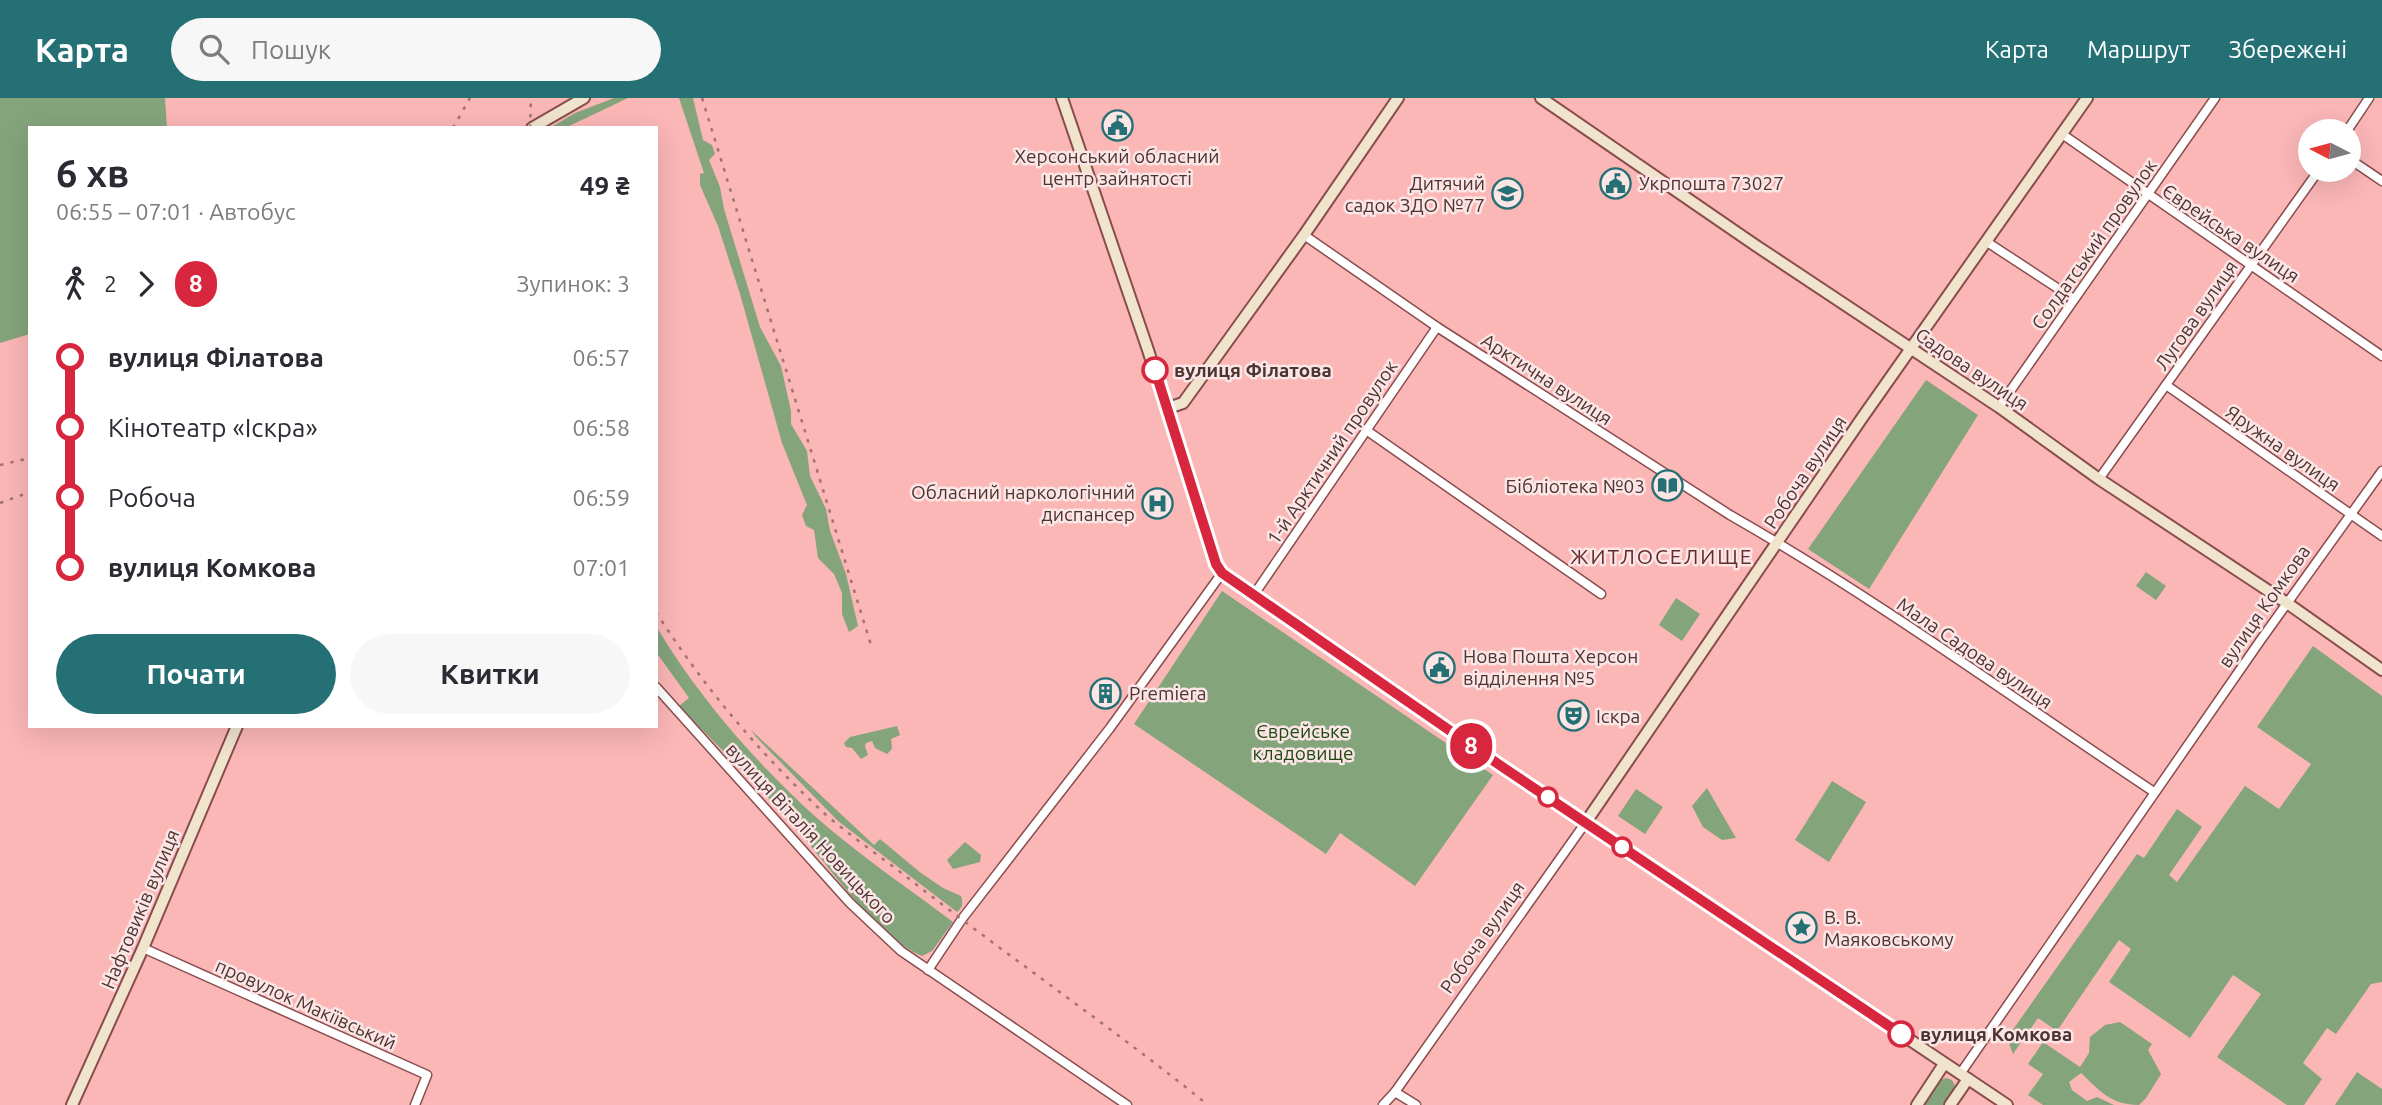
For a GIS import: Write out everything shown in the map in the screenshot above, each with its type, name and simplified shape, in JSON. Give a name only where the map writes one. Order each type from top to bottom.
[{"type":"street","points":[[536,126],[584,98]]},
{"type":"street","points":[[1062,98],[1168,408],[1216,564],[1222,573],[2007,1105]]},
{"type":"street","points":[[1168,408],[1183,402],[1304,235],[1398,98]]},
{"type":"street","name":"Садова вулиця","points":[[1541,98],[2382,670]]},
{"type":"street","name":"Робоча вулиця","points":[[1383,1105],[1395,1092],[1586,822],[1911,348],[2087,98]]},
{"type":"street","name":"Солдатський провулок","points":[[1999,407],[2215,98]]},
{"type":"street","points":[[2355,119],[2370,98]]},
{"type":"street","name":"Єврейська вулиця","points":[[2062,134],[2382,356]]},
{"type":"street","points":[[2361,167],[2382,181]]},
{"type":"street","name":"Лугова вулиця","points":[[2099,479],[2310,182]]},
{"type":"street","name":"Арктична вулиця","points":[[1304,235],[1437,327],[1700,496],[1778,542]]},
{"type":"street","points":[[1987,242],[2074,299]]},
{"type":"street","name":"1-й Арктичний провулок","points":[[1253,596],[1437,327]]},
{"type":"street","name":"Яружна вулиця","points":[[2166,385],[2382,536]]},
{"type":"street","points":[[1366,430],[1601,594]]},
{"type":"street","name":"вулиця Комкова","points":[[1950,1105],[1964,1076],[2154,792],[2382,471]]},
{"type":"street","name":"Мала Садова вулиця","points":[[1778,542],[2154,792]]},
{"type":"street","points":[[928,970],[962,919],[1110,728],[1222,573]]},
{"type":"street","name":"вулиця Віталія Новицького","points":[[658,689],[850,903],[901,951],[1127,1105]]},
{"type":"street","name":"Нафтовиків вулиця","points":[[72,1105],[143,948],[236,728]]},
{"type":"street","name":"провулок Макіївський","points":[[143,948],[427,1075],[415,1105]]},
{"type":"street","points":[[1917,1105],[1944,1064]]},
{"type":"street","points":[[1395,1092],[1416,1105]]},
{"type":"green space","points":[[0,98],[165,98],[167,126],[28,126],[28,335],[0,343]]},
{"type":"green space","points":[[614,98],[628,98],[569,126],[553,126],[575,113]]},
{"type":"green space","points":[[679,98],[693,98],[703,140],[712,145],[715,154],[709,160],[720,187],[724,209],[760,327],[781,366],[791,411],[791,424],[807,451],[810,476],[826,509],[830,531],[846,574],[858,626],[849,632],[842,614],[842,593],[834,574],[818,558],[814,530],[806,526],[802,515],[807,505],[782,443],[718,226],[700,185],[700,174],[704,173]]},
{"type":"green space","points":[[1926,380],[1978,415],[1869,589],[1808,549]]},
{"type":"green space","points":[[2146,572],[2166,586],[2156,600],[2136,586]]},
{"type":"green space","name":"Єврейське кладовище","points":[[1222,591],[1493,775],[1415,886],[1340,833],[1326,854],[1134,724]]},
{"type":"green space","points":[[1676,598],[1700,614],[1682,641],[1659,625]]},
{"type":"green space","points":[[658,629],[709,704],[750,752],[794,797],[833,832],[953,922],[932,951],[922,956],[906,948],[874,921],[775,805],[679,706],[689,698],[658,655]]},
{"type":"green space","points":[[2313,646],[2382,696],[2382,982],[2371,984],[2336,1034],[2327,1028],[2303,1063],[2322,1079],[2304,1105],[2287,1105],[2217,1057],[2261,994],[2233,975],[2190,1038],[2109,982],[2131,949],[2119,940],[2057,1031],[2038,1018],[2013,1054],[2007,1038],[2137,854],[2144,858],[2177,809],[2202,827],[2169,875],[2177,882],[2245,786],[2279,809],[2311,764],[2257,727]]},
{"type":"green space","points":[[897,726],[900,735],[891,739],[892,749],[887,754],[875,748],[872,741],[866,743],[868,755],[861,759],[844,743],[850,737]]},
{"type":"green space","points":[[751,730],[874,845],[880,839],[921,873],[961,896],[962,905],[959,910],[957,912],[838,821]]},
{"type":"green space","points":[[1832,781],[1866,802],[1829,862],[1795,840]]},
{"type":"green space","points":[[1707,788],[1736,838],[1722,840],[1703,827],[1692,806]]},
{"type":"green space","points":[[1636,789],[1663,807],[1645,834],[1618,816]]},
{"type":"green space","points":[[965,842],[981,855],[980,862],[953,869],[947,860]]},
{"type":"green space","points":[[2120,1022],[2152,1044],[2148,1050],[2161,1074],[2139,1105],[2113,1100],[2081,1073],[2069,1082],[2072,1090],[2087,1101],[2097,1097],[2114,1105],[2043,1105],[2028,1095],[2043,1074],[2028,1064],[2043,1042],[2080,1067],[2089,1053],[2090,1037],[2105,1025]]},
{"type":"green space","points":[[2357,1072],[2382,1089],[2382,1105],[2335,1105]]},
{"type":"green space","points":[[1941,1080],[1952,1080],[1955,1086],[1943,1105],[1924,1105]]},
{"type":"railway","points":[[454,126],[470,98]]},
{"type":"railway","points":[[530,126],[531,98]]},
{"type":"railway","points":[[702,98],[871,645]]},
{"type":"railway","points":[[0,465],[28,458]]},
{"type":"railway","points":[[0,503],[28,493]]},
{"type":"railway","points":[[658,615],[713,693],[778,768],[825,814],[1208,1105]]},
{"type":"bus line","name":"8","points":[[1155,370],[1216,564],[1222,573],[1504,768],[1901,1034]]},
{"type":"place","name":"Херсонський обласний центр зайнятості","points":[[1117,125]]},
{"type":"place","name":"Укрпошта 73027","points":[[1616,183]]},
{"type":"place","name":"Дитячий садок ЗДО №77","points":[[1508,194]]},
{"type":"place","name":"вулиця Філатова","points":[[1155,370]]},
{"type":"place","name":"Бібліотека №03","points":[[1668,486]]},
{"type":"place","name":"Обласний наркологічний диспансер","points":[[1158,503]]},
{"type":"place","name":"Нова Пошта Херсон відділення №5","points":[[1440,667]]},
{"type":"place","name":"Premiera","points":[[1106,693]]},
{"type":"place","name":"Іскра","points":[[1573,716]]},
{"type":"place","name":"В. В. Маяковському","points":[[1801,928]]},
{"type":"place","name":"вулиця Комкова","points":[[1901,1034]]},
{"type":"district","name":"ЖИТЛОСЕЛИЩЕ","points":[[1662,557]]}]
